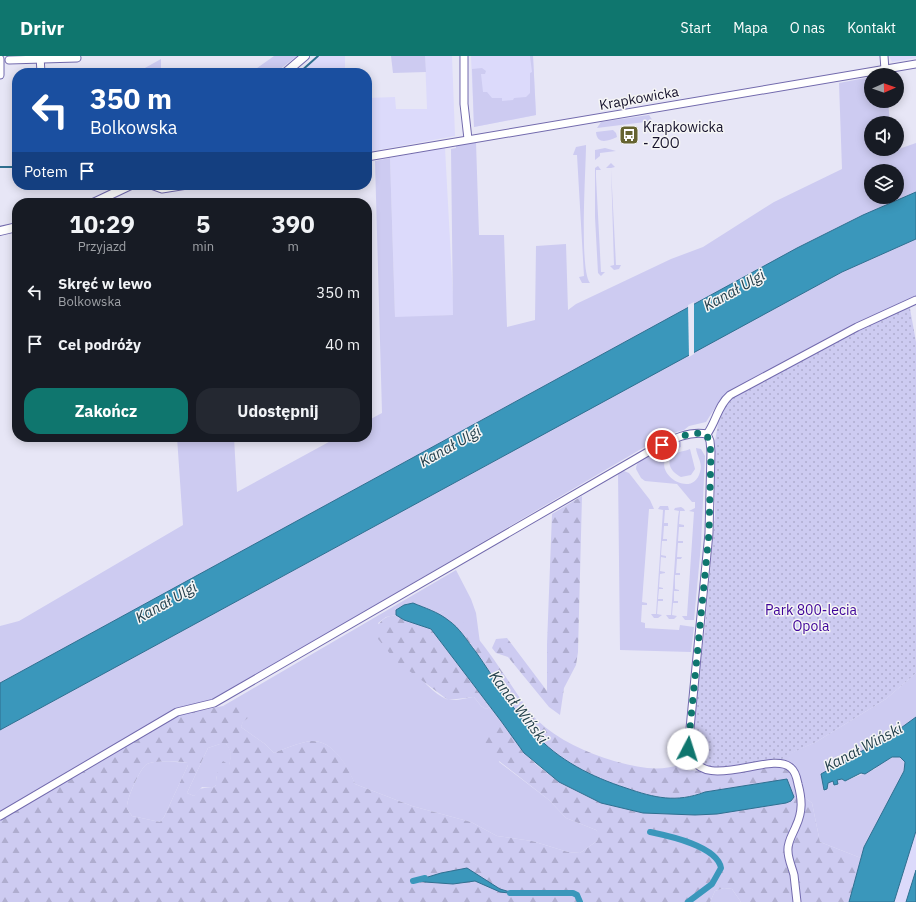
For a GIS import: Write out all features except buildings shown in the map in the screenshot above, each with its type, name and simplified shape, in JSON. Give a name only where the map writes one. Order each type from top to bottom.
[{"type":"main road","points":[[291,68],[305,56]]},
{"type":"main road","points":[[104,198],[120,190]]},
{"type":"main road","points":[[0,231],[12,228]]},
{"type":"street","points":[[464,56],[464,111],[468,139]]},
{"type":"street","points":[[884,56],[885,68]]},
{"type":"street","points":[[40,58],[41,68]]},
{"type":"street","points":[[9,60],[77,58]]},
{"type":"street","points":[[0,59],[0,75]]},
{"type":"street","name":"Krapkowicka","points":[[895,68],[916,64]]},
{"type":"street","name":"Krapkowicka","points":[[372,155],[864,73]]},
{"type":"street","points":[[796,902],[794,875],[788,850],[789,842],[801,813],[802,803],[795,772],[791,767],[779,762],[719,771],[709,771],[698,765],[690,756],[688,749],[709,533],[711,452],[707,434],[713,426],[722,404],[730,395],[857,327],[916,300]]},
{"type":"street","points":[[0,816],[178,712],[214,703],[670,440],[700,432],[707,434]]},
{"type":"shaded area","points":[[320,56],[345,56],[345,68],[306,68]]},
{"type":"shaded area","points":[[425,56],[452,56],[455,136],[372,151],[372,98],[395,97],[396,109],[427,109]]},
{"type":"shaded area","points":[[471,56],[533,56],[536,115],[474,127]]},
{"type":"shaded area","points":[[889,56],[916,56],[916,58],[892,62]]},
{"type":"shaded area","points":[[445,148],[454,315],[395,318],[390,158]]},
{"type":"shaded area","points":[[916,831],[916,870],[906,902],[894,902]]},
{"type":"green space","points":[[274,56],[297,56],[281,68],[257,68]]},
{"type":"green space","points":[[391,56],[425,56],[426,72],[393,73]]},
{"type":"green space","points":[[530,56],[533,56],[536,115],[474,127],[472,69],[482,68],[486,71],[485,74],[481,74],[483,92],[487,92],[492,98],[502,98],[502,101],[513,100],[514,98],[526,97],[530,93],[530,73],[532,72]]},
{"type":"green space","points":[[161,59],[161,68],[145,68]]},
{"type":"green space","points":[[864,78],[864,108],[889,108],[889,116],[864,116],[864,156],[904,156],[904,147],[916,143],[916,192],[904,197],[904,164],[864,164],[864,204],[888,204],[797,248],[0,683],[0,626],[19,621],[183,525],[177,442],[234,442],[237,492],[329,442],[372,442],[372,418],[382,413],[375,161],[390,158],[395,317],[453,315],[451,149],[456,148],[456,144],[476,142],[479,235],[504,235],[507,327],[535,320],[536,246],[566,244],[568,310],[576,304],[671,259],[703,247],[774,202],[842,169],[839,83]]},
{"type":"green space","points":[[649,115],[653,121],[597,128],[601,122]]},
{"type":"green space","points":[[613,130],[617,137],[607,141],[598,139],[596,132]]},
{"type":"green space","points":[[586,145],[584,240],[587,274],[590,283],[582,283],[579,277],[584,276],[577,155],[573,155],[576,147]]},
{"type":"green space","points":[[605,148],[616,151],[600,153],[600,156],[595,160],[595,150]]},
{"type":"green space","points":[[611,163],[615,167],[606,168]]},
{"type":"green space","points":[[598,166],[601,170],[596,170],[596,177],[601,272],[605,272],[601,276],[598,273],[595,217],[595,168]]},
{"type":"green space","points":[[611,168],[616,265],[621,265],[619,269],[614,270],[610,266],[614,265]]},
{"type":"green space","points":[[916,239],[916,300],[725,399],[720,400],[706,422],[689,426],[684,430],[665,435],[210,702],[0,816],[0,730],[842,272]]},
{"type":"green space","name":"Park 800-lecia Opola","points":[[909,303],[916,342],[916,673],[886,699],[816,742],[787,755],[779,762],[719,771],[704,766],[696,757],[692,748],[691,737],[705,627],[715,515],[715,441],[718,424],[725,406],[725,399]]},
{"type":"green space","points":[[677,441],[681,442],[681,447],[669,454],[664,463],[666,471],[671,478],[679,483],[687,484],[695,481],[700,472],[700,463],[696,448],[701,449],[705,456],[701,545],[694,620],[685,620],[682,616],[687,616],[694,512],[689,511],[695,508],[695,502],[692,502],[677,484],[645,481],[641,478],[636,469],[638,463],[646,455]]},
{"type":"green space","points":[[690,449],[695,469],[691,475],[681,477],[674,472],[669,462],[670,459],[677,453]]},
{"type":"green space","points":[[624,471],[629,473],[650,500],[654,509],[649,509],[642,602],[647,603],[647,605],[642,605],[641,622],[645,623],[645,628],[679,630],[680,625],[694,627],[691,652],[620,650],[618,472]]},
{"type":"green space","points":[[582,496],[578,652],[576,665],[564,688],[560,715],[549,707],[508,657],[496,653],[492,648],[496,639],[507,638],[547,691],[547,644],[552,514]]},
{"type":"green space","points":[[660,506],[668,506],[669,510],[665,510],[664,523],[668,523],[668,526],[664,526],[663,539],[667,539],[667,541],[662,541],[661,555],[666,556],[666,558],[661,557],[660,571],[665,573],[660,574],[659,587],[663,589],[659,589],[658,599],[663,599],[663,601],[658,601],[657,614],[662,615],[658,618],[654,618],[651,614],[656,614],[663,510],[658,509]]},
{"type":"green space","points":[[681,507],[685,511],[680,511],[679,524],[684,525],[684,527],[679,527],[678,541],[683,541],[683,543],[678,543],[677,557],[682,557],[681,559],[677,559],[676,573],[680,573],[680,575],[675,575],[675,589],[679,591],[674,591],[674,601],[678,601],[678,603],[673,603],[672,615],[677,616],[674,619],[669,619],[666,615],[671,615],[679,511],[674,510],[675,508]]},
{"type":"green space","points":[[456,570],[471,599],[476,613],[480,643],[472,632],[443,611],[438,614],[425,608],[397,610],[396,615],[386,617],[378,623],[418,676],[437,693],[449,700],[474,697],[481,706],[486,709],[490,707],[501,721],[495,721],[499,762],[549,800],[566,818],[596,830],[600,835],[597,841],[580,853],[568,852],[532,841],[497,836],[471,822],[412,806],[355,784],[339,756],[334,750],[321,742],[304,742],[274,753],[265,744],[241,727],[243,721],[248,718],[223,706]]},
{"type":"green space","points":[[443,611],[456,617],[468,627],[481,642],[537,720],[563,740],[583,750],[614,761],[647,768],[663,768],[679,765],[687,770],[702,771],[779,762],[791,767],[801,795],[812,803],[820,842],[861,858],[849,902],[741,902],[732,889],[724,888],[715,891],[710,902],[0,902],[0,816],[162,720],[194,709],[203,710],[247,703],[250,712],[248,718],[243,722],[241,727],[265,744],[274,753],[304,742],[321,742],[328,745],[340,756],[355,784],[412,806],[471,822],[497,836],[532,841],[568,852],[580,853],[597,841],[599,835],[596,830],[566,818],[549,800],[490,754],[485,745],[486,730],[495,721],[501,721],[524,753],[538,766],[559,782],[601,803],[643,813],[717,814],[736,788],[709,791],[680,798],[660,797],[625,789],[590,775],[574,766],[546,746],[533,734],[474,648],[457,629],[438,614]],"holes":[[[220,744],[226,744],[231,757],[229,765],[223,761],[219,766],[216,785],[212,788],[201,789],[194,796],[187,793],[208,748]],[[156,762],[188,762],[164,817],[160,822],[132,816],[127,808],[127,804],[134,784],[141,771],[147,764]]]},
{"type":"green space","points":[[396,615],[404,620],[431,629],[490,707],[486,709],[481,706],[474,697],[448,700],[396,661],[374,634],[377,627],[384,619]]},
{"type":"green space","points":[[916,673],[916,717],[894,733],[821,774],[824,790],[827,789],[828,783],[833,781],[834,785],[838,784],[837,780],[842,779],[845,781],[875,769],[878,765],[893,757],[900,757],[905,762],[904,771],[868,839],[861,858],[820,842],[812,803],[801,795],[779,762],[786,755],[816,742],[886,699]]},
{"type":"green space","points":[[220,744],[226,744],[230,749],[231,757],[229,766],[223,762],[216,778],[216,785],[212,788],[202,787],[194,796],[187,793],[208,748]]},
{"type":"green space","points":[[161,761],[188,762],[164,817],[160,822],[132,816],[127,808],[127,804],[134,784],[141,771],[147,764]]},
{"type":"green space","points":[[724,888],[732,889],[741,902],[710,902],[715,891]]},
{"type":"water","name":"Kanał Ulgi","points":[[916,192],[916,239],[842,272],[0,730],[0,683],[797,248],[888,204],[904,204],[904,197]]},
{"type":"water","points":[[413,603],[440,615],[456,627],[476,652],[518,714],[543,743],[588,773],[613,784],[656,797],[666,798],[684,797],[705,792],[787,779],[794,797],[791,801],[786,803],[717,814],[695,815],[643,813],[601,803],[559,782],[524,753],[431,629],[404,620],[396,615],[396,610],[404,605]]},
{"type":"water","points":[[916,717],[916,831],[894,902],[849,902],[864,847],[904,771],[905,762],[900,757],[892,757],[865,774],[861,773],[845,781],[842,779],[837,780],[838,784],[834,785],[833,781],[828,783],[827,789],[824,790],[821,774],[894,733]]},
{"type":"water","points":[[467,868],[500,889],[517,894],[500,892],[475,881],[453,884],[418,880],[441,873]]},
{"type":"water","points":[[916,870],[916,902],[906,902]]},
{"type":"pier","points":[[694,302],[694,354],[689,357],[688,305]]},
{"type":"waterway","points":[[305,68],[318,56]]},
{"type":"waterway","points":[[0,167],[12,167]]},
{"type":"waterway","points":[[650,832],[691,843],[702,848],[718,860],[721,868],[712,884],[688,902]]},
{"type":"waterway","points":[[413,881],[425,878]]},
{"type":"waterway","points":[[510,893],[573,893],[577,895],[580,902]]},
{"type":"place","name":"Krapkowicka - ZOO","points":[[629,135]]},
{"type":"route","points":[[662,445],[670,440],[700,432],[707,434],[710,441],[711,452],[709,533],[688,749]]},
{"type":"water label","name":"Kanał Wiński","points":[[519,707]]},
{"type":"water label","name":"Kanał Wiński","points":[[863,747]]}]
